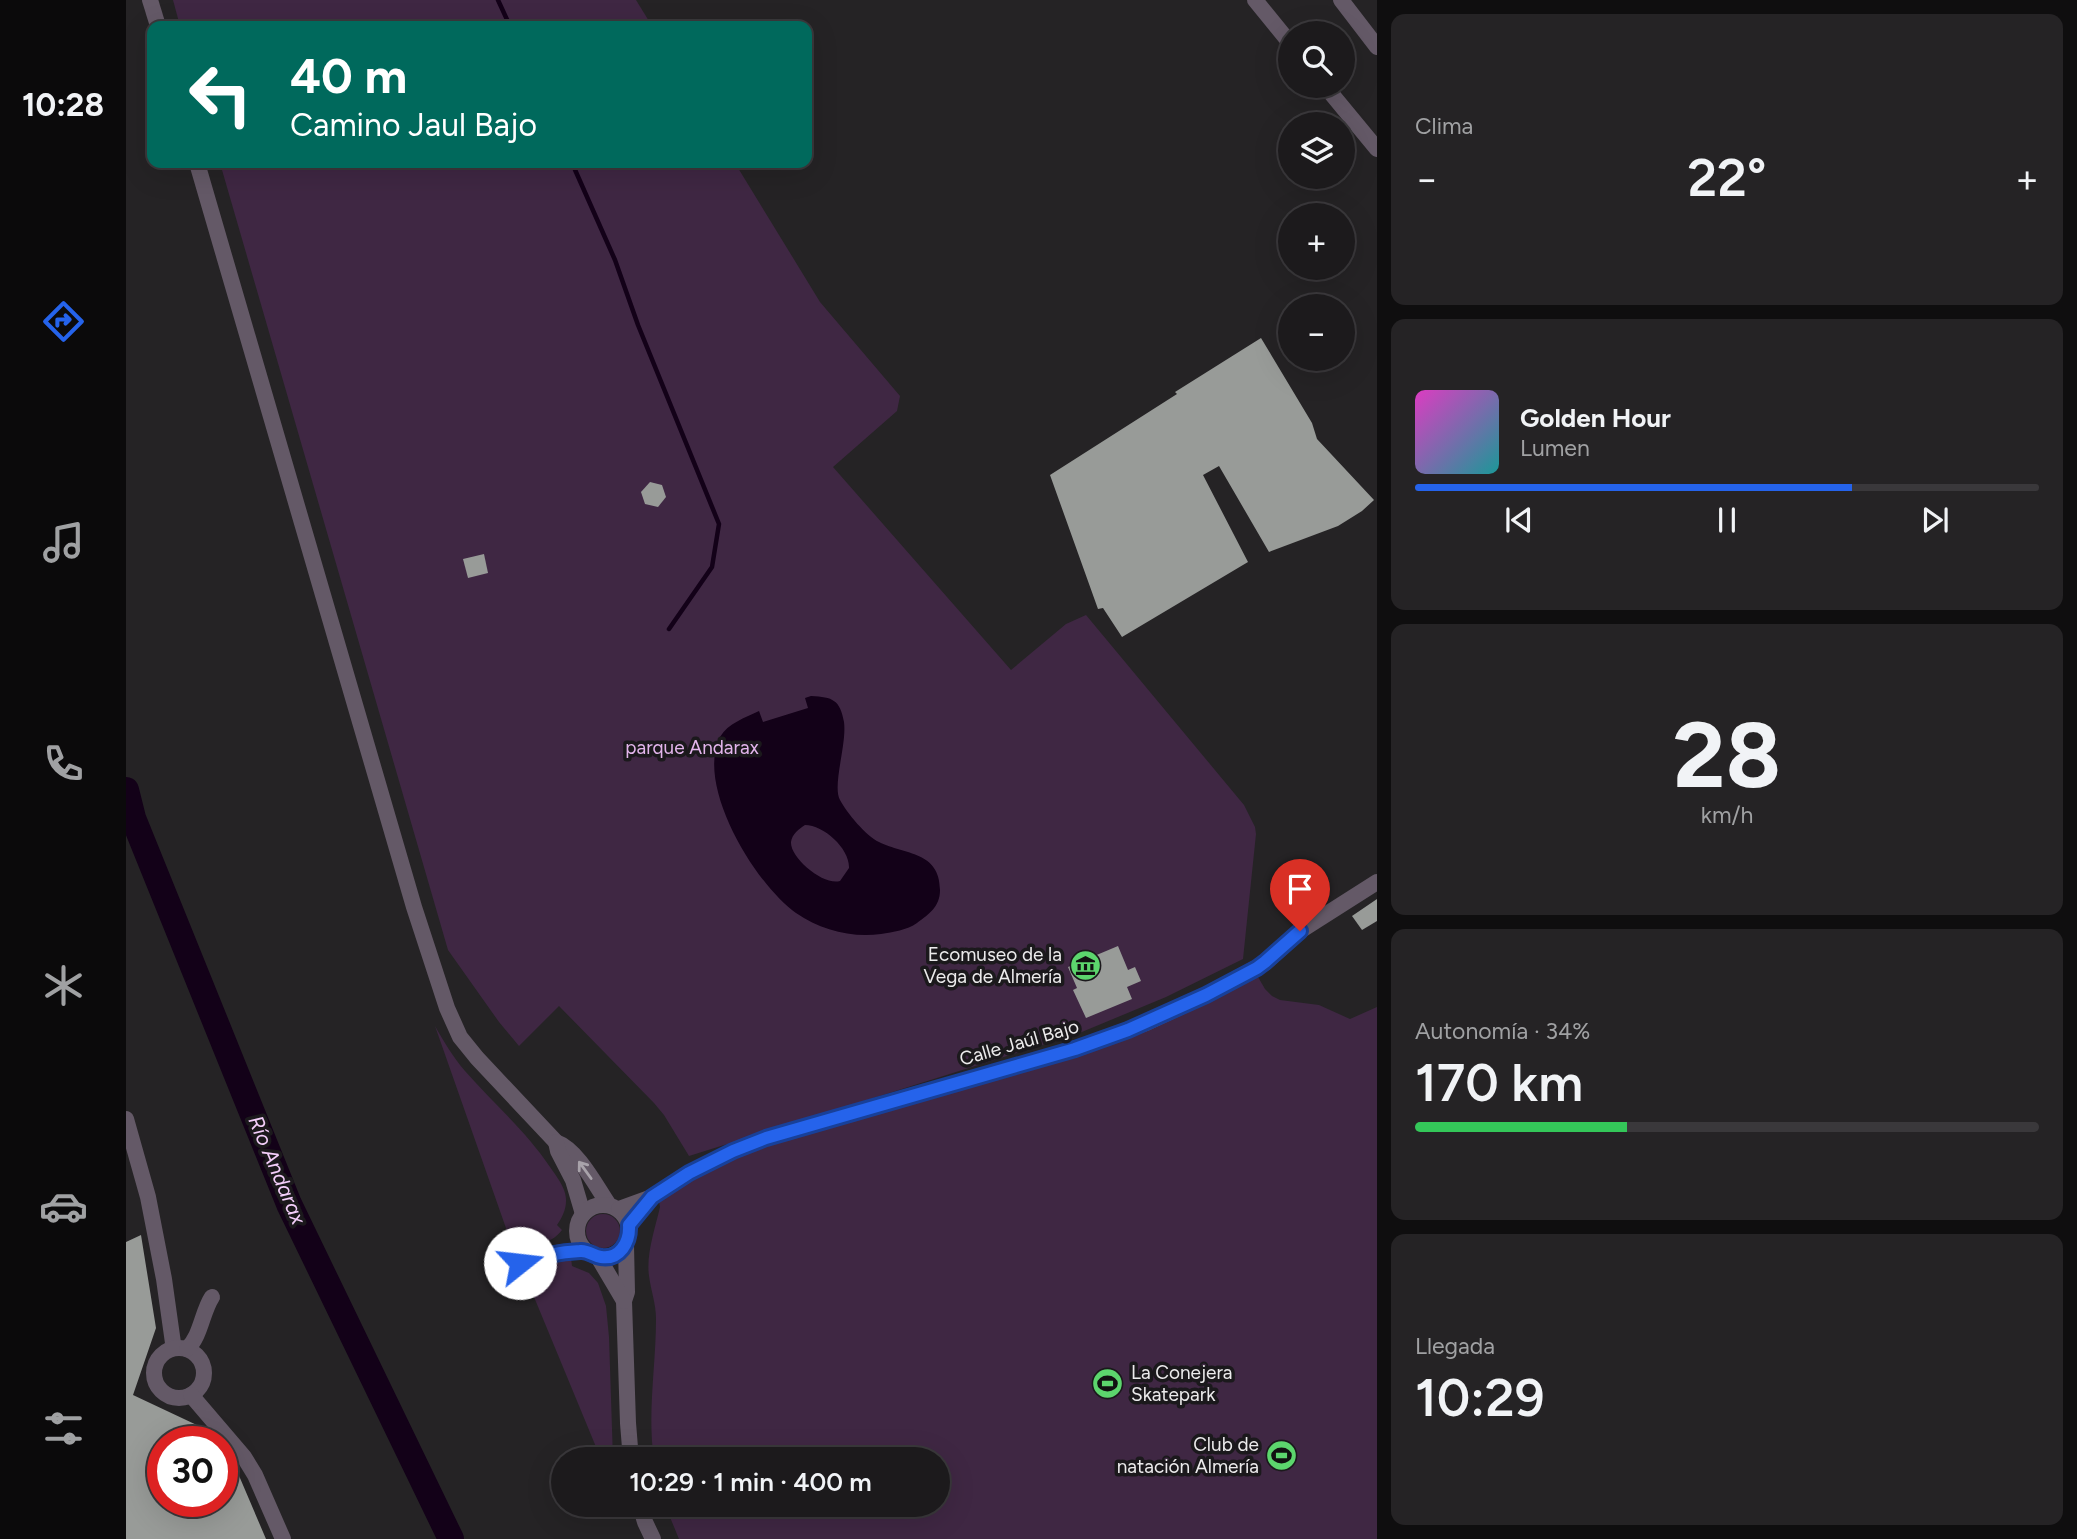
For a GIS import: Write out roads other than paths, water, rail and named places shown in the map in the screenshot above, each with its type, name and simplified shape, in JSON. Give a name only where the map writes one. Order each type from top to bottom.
[{"type":"street","points":[[150,0],[156,21]]},
{"type":"street","points":[[1255,0],[1278,28]]},
{"type":"street","points":[[1341,0],[1377,47]]},
{"type":"street","points":[[1335,98],[1377,149]]},
{"type":"street","points":[[198,168],[414,907],[447,1008],[460,1037],[477,1058],[556,1142],[565,1145],[614,1207],[625,1216],[629,1225],[630,1235],[626,1245],[627,1292],[624,1301],[630,1447]]},
{"type":"street","name":"Calle Jaúl Bajo","points":[[629,1225],[652,1197],[689,1173],[766,1138],[1075,1049],[1146,1023],[1257,968],[1300,931],[1377,882]]},
{"type":"street","points":[[126,1119],[148,1197],[173,1343],[179,1348],[200,1359],[204,1367],[202,1383],[191,1395],[175,1398],[167,1395],[156,1384],[156,1363],[165,1352],[179,1348],[194,1340],[212,1297]]},
{"type":"street","points":[[556,1142],[573,1180],[580,1221],[578,1240],[592,1254],[624,1301]]},
{"type":"street","name":"Calle Jaúl Bajo","points":[[614,1207],[652,1197]]},
{"type":"street","points":[[547,1254],[590,1208],[600,1205],[614,1207]]},
{"type":"street","points":[[495,1273],[547,1254],[592,1254],[609,1257],[626,1245]]},
{"type":"street","points":[[191,1395],[250,1466],[283,1539]]},
{"type":"street","points":[[644,1517],[653,1539]]},
{"type":"waterway","points":[[498,0],[508,21]]},
{"type":"waterway","points":[[574,168],[615,260],[638,325],[719,524],[712,567],[669,629]]},
{"type":"waterway","name":"Río Andarax","points":[[126,790],[133,818],[289,1204],[451,1539]]},
{"type":"place","name":"Ecomuseo de la Vega de Almería","points":[[1085,965]]},
{"type":"place","name":"La Conejera Skatepark","points":[[1108,1383]]},
{"type":"place","name":"Club de natación Almería","points":[[1282,1455]]},
{"type":"park label","name":"parque Andarax","points":[[692,747]]}]
